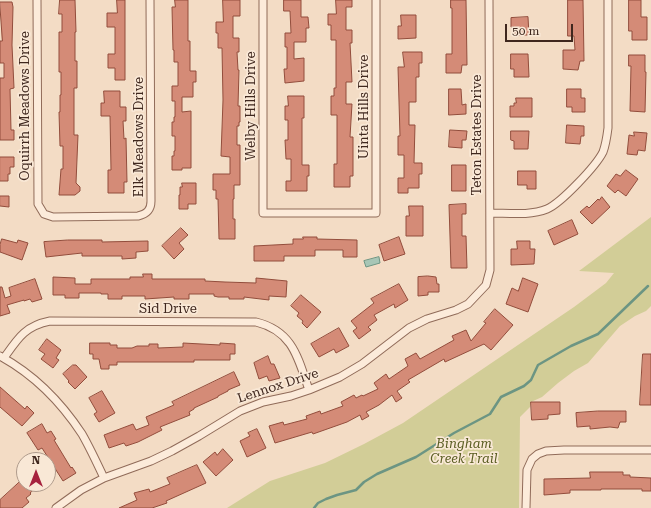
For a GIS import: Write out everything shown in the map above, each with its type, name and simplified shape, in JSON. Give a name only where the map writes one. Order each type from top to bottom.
[{"type":"street","name":"Oquirrh Meadows Drive","points":[[37,0],[38,202],[42,211]]},
{"type":"street","name":"Elk Meadows Drive","points":[[42,211],[50,216],[138,216],[145,214],[150,209],[150,0]]},
{"type":"street","name":"Welby Hills Drive","points":[[263,0],[263,213],[376,213]]},
{"type":"street","name":"Uinta Hills Drive","points":[[376,0],[376,213]]},
{"type":"street","name":"Teton Estates Drive","points":[[489,0],[490,270]]},
{"type":"street","points":[[490,213],[530,213],[547,209],[557,203],[595,165],[607,141],[608,0]]},
{"type":"street","name":"Lennox Drive","points":[[56,508],[81,490],[104,478],[172,451],[248,407],[309,390],[340,377],[357,367],[412,326],[468,304],[486,285],[490,270]]},
{"type":"street","name":"Sid Drive","points":[[2,357],[22,333],[35,325],[50,321],[256,322],[270,326],[288,340],[296,353],[309,390]]},
{"type":"street","points":[[2,357],[34,379],[60,405],[82,434],[104,478]]},
{"type":"street","points":[[526,508],[527,470],[532,459],[538,454],[546,451],[651,450]]},
{"type":"green space","name":"Bingham Creek Trail","points":[[651,217],[651,306],[646,311],[620,326],[588,363],[574,371],[542,397],[531,402],[530,407],[520,417],[519,508],[227,508],[270,481],[325,463],[403,423],[574,307],[606,283],[614,273],[579,271]]},
{"type":"shaded area","points":[[379,257],[380,263],[366,267],[364,261]]},
{"type":"building","points":[[60,0],[75,0],[75,61],[77,61],[77,88],[74,88],[74,135],[78,135],[76,183],[80,187],[80,191],[75,195],[59,195],[61,169],[63,169],[63,146],[60,146],[59,112],[61,72],[59,72],[59,32],[62,32],[62,14],[59,14]]},
{"type":"building","points":[[117,0],[125,0],[125,80],[115,80],[115,68],[108,68],[108,54],[115,54],[115,27],[107,27],[107,13],[117,13]]},
{"type":"building","points":[[175,0],[188,0],[190,71],[196,71],[196,82],[193,82],[193,97],[182,97],[182,112],[191,111],[191,168],[182,168],[182,170],[172,170],[172,156],[174,156],[175,151],[175,136],[172,136],[172,122],[174,122],[175,117],[175,101],[172,101],[172,86],[178,86],[178,62],[174,62],[173,50],[172,7],[175,7]]},
{"type":"building","points":[[223,0],[240,0],[240,16],[233,16],[233,38],[239,38],[239,52],[237,52],[239,70],[238,106],[240,106],[240,122],[239,126],[237,126],[237,145],[240,145],[240,185],[234,185],[233,199],[235,239],[219,239],[218,199],[216,199],[216,190],[213,190],[213,174],[230,174],[230,157],[221,156],[223,100],[222,48],[218,48],[218,33],[216,33],[216,22],[223,22]]},
{"type":"building","points":[[284,0],[301,0],[301,17],[308,17],[309,28],[306,28],[306,42],[294,42],[294,59],[304,58],[304,81],[285,83],[284,69],[287,69],[287,47],[285,47],[285,33],[291,33],[290,11],[284,11]]},
{"type":"building","points":[[336,0],[352,0],[352,7],[346,7],[346,30],[352,30],[352,43],[350,43],[352,82],[346,82],[346,104],[352,104],[350,137],[353,137],[353,176],[350,176],[350,187],[334,187],[334,164],[337,164],[337,115],[331,115],[331,96],[334,96],[334,88],[336,88],[336,40],[331,40],[331,25],[328,25],[328,14],[336,14]]},
{"type":"building","points":[[451,0],[466,0],[467,65],[462,65],[461,73],[446,73],[446,54],[452,54]]},
{"type":"building","points":[[568,0],[583,0],[584,61],[580,61],[578,70],[563,69],[563,50],[575,50],[574,36],[568,36]]},
{"type":"building","points":[[629,0],[641,0],[641,17],[647,17],[647,40],[632,40],[632,31],[629,31]]},
{"type":"building","points":[[0,2],[12,2],[13,7],[12,45],[14,88],[10,89],[11,130],[14,130],[14,140],[0,140],[0,78],[4,78],[4,63],[0,63],[0,41],[2,41]]},
{"type":"building","points":[[401,15],[416,15],[416,38],[398,39],[398,26],[401,26]]},
{"type":"building","points":[[528,17],[529,35],[515,35],[514,27],[511,27],[511,18]]},
{"type":"building","points":[[403,52],[422,52],[422,63],[419,63],[419,77],[416,77],[416,102],[409,102],[409,125],[415,125],[414,163],[422,163],[422,174],[419,174],[419,188],[408,188],[408,193],[398,193],[398,178],[404,178],[404,155],[398,155],[398,136],[400,136],[398,67],[404,67]]},
{"type":"building","points":[[511,54],[528,54],[529,77],[514,77],[514,69],[511,69]]},
{"type":"building","points":[[629,55],[645,55],[645,112],[630,111],[631,66],[629,66]]},
{"type":"building","points":[[449,89],[461,89],[462,105],[466,104],[466,114],[449,115]]},
{"type":"building","points":[[567,89],[581,89],[581,98],[585,98],[585,112],[572,112],[572,107],[567,107]]},
{"type":"building","points":[[104,91],[120,91],[120,107],[126,107],[126,121],[123,121],[124,139],[126,138],[127,182],[124,182],[124,193],[108,193],[108,170],[111,170],[110,116],[101,116],[101,103],[104,103]]},
{"type":"building","points":[[288,96],[304,96],[304,118],[302,118],[302,165],[309,165],[307,191],[286,191],[286,181],[291,181],[291,159],[286,159],[285,140],[288,140],[288,120],[285,120],[285,106],[288,106]]},
{"type":"building","points":[[516,98],[532,98],[532,117],[510,117],[510,106],[514,106],[514,103],[516,103]]},
{"type":"building","points":[[567,125],[584,126],[584,136],[581,136],[580,144],[566,143]]},
{"type":"building","points":[[450,130],[467,131],[466,140],[462,140],[462,148],[449,147]]},
{"type":"building","points":[[511,131],[529,131],[528,149],[514,149],[514,141],[511,140]]},
{"type":"building","points":[[634,132],[647,133],[645,151],[638,150],[637,155],[627,154],[629,135],[634,136]]},
{"type":"building","points":[[0,157],[14,157],[14,167],[10,167],[8,181],[0,181]]},
{"type":"building","points":[[452,165],[466,165],[466,191],[452,191]]},
{"type":"building","points":[[626,170],[638,179],[626,196],[618,190],[615,193],[607,186],[616,174],[620,176]]},
{"type":"building","points":[[518,171],[536,171],[536,189],[527,189],[527,185],[518,185]]},
{"type":"building","points":[[182,183],[196,183],[196,204],[188,204],[188,209],[179,209],[179,195]]},
{"type":"building","points":[[0,196],[9,196],[9,207],[0,206]]},
{"type":"building","points":[[602,197],[610,207],[592,224],[580,212],[587,206],[589,208]]},
{"type":"building","points":[[466,204],[466,214],[462,214],[462,236],[466,236],[467,268],[451,268],[449,205]]},
{"type":"building","points":[[409,206],[423,206],[423,236],[406,236],[406,216],[409,216]]},
{"type":"building","points":[[572,220],[578,234],[554,245],[548,231]]},
{"type":"building","points":[[181,228],[188,235],[179,243],[184,249],[174,259],[162,246]]},
{"type":"building","points":[[303,237],[317,237],[317,239],[357,240],[357,257],[343,257],[343,250],[315,250],[315,256],[284,256],[284,261],[254,261],[254,246],[293,244],[293,239],[303,239]]},
{"type":"building","points":[[399,237],[405,254],[384,261],[379,245]]},
{"type":"building","points":[[2,239],[17,243],[18,240],[28,243],[22,260],[0,252]]},
{"type":"building","points":[[102,240],[102,242],[148,241],[148,251],[136,252],[136,258],[122,259],[122,256],[82,256],[82,253],[46,257],[44,242]]},
{"type":"building","points":[[517,241],[530,241],[530,249],[535,249],[534,264],[511,265],[511,249],[517,249]]},
{"type":"building","points":[[143,274],[152,274],[152,279],[205,279],[205,281],[256,283],[256,278],[287,281],[286,297],[269,296],[269,300],[244,297],[244,299],[229,299],[229,297],[214,296],[214,294],[189,294],[189,299],[174,299],[174,297],[145,299],[145,296],[122,296],[122,299],[108,299],[108,294],[101,293],[79,293],[79,298],[65,298],[65,295],[53,295],[53,277],[75,278],[75,284],[91,284],[91,279],[130,279],[130,277],[143,277]]},
{"type":"building","points":[[418,277],[436,277],[437,284],[439,284],[439,292],[428,292],[428,295],[418,296]]},
{"type":"building","points":[[523,278],[538,284],[528,312],[506,304],[512,288],[518,291]]},
{"type":"building","points":[[35,279],[42,299],[32,302],[30,299],[24,300],[7,305],[10,313],[0,316],[0,287],[2,287],[5,298],[11,296],[9,288]]},
{"type":"building","points":[[399,284],[408,300],[395,308],[394,304],[374,315],[377,320],[368,327],[371,330],[359,339],[353,331],[357,328],[351,321],[374,303],[371,299]]},
{"type":"building","points":[[301,295],[321,312],[307,328],[302,323],[303,321],[297,316],[299,313],[291,306]]},
{"type":"building","points":[[495,309],[513,325],[491,350],[484,344],[445,362],[444,359],[408,380],[410,382],[397,391],[402,398],[396,402],[392,395],[379,405],[366,412],[369,416],[362,420],[360,415],[347,422],[313,434],[312,432],[275,443],[269,426],[283,422],[284,425],[307,419],[306,416],[320,411],[321,414],[343,406],[341,402],[354,395],[356,398],[378,389],[374,383],[386,374],[389,379],[408,366],[405,359],[416,353],[420,359],[454,340],[452,336],[466,330],[471,341]]},
{"type":"building","points":[[339,328],[349,346],[336,353],[334,349],[319,357],[311,344]]},
{"type":"building","points":[[47,339],[61,350],[56,358],[59,360],[53,368],[41,359],[45,354],[39,350]]},
{"type":"building","points":[[90,343],[110,343],[110,345],[117,345],[117,348],[149,346],[149,344],[158,344],[158,348],[183,347],[183,343],[220,345],[220,343],[235,344],[235,354],[230,354],[230,360],[194,360],[194,362],[117,362],[117,365],[109,365],[109,369],[101,369],[99,359],[93,359],[93,354],[90,354]]},
{"type":"building","points":[[643,354],[651,354],[651,405],[640,405]]},
{"type":"building","points":[[268,356],[271,364],[274,364],[280,378],[269,381],[267,376],[259,379],[254,363]]},
{"type":"building","points":[[73,365],[76,365],[87,377],[75,389],[63,374]]},
{"type":"building","points":[[234,372],[240,385],[194,408],[189,412],[190,415],[160,427],[162,430],[138,442],[126,446],[124,443],[109,448],[104,435],[133,424],[136,430],[149,425],[146,417],[174,405],[172,402]]},
{"type":"building","points":[[0,387],[25,409],[27,406],[34,413],[22,426],[0,407]]},
{"type":"building","points":[[102,391],[115,413],[99,422],[94,414],[97,412],[89,398]]},
{"type":"building","points":[[531,402],[560,402],[560,414],[548,415],[548,419],[532,420]]},
{"type":"building","points":[[626,411],[626,422],[620,422],[618,428],[610,427],[590,429],[590,426],[577,427],[576,413]]},
{"type":"building","points":[[42,424],[47,433],[51,431],[56,439],[54,440],[71,468],[72,467],[76,473],[63,481],[56,470],[56,452],[45,452],[42,448],[38,450],[27,433]]},
{"type":"building","points":[[257,429],[266,448],[247,457],[240,441],[250,436],[248,433]]},
{"type":"building","points":[[223,449],[233,460],[216,476],[203,462],[215,452],[217,455]]},
{"type":"building","points":[[197,465],[206,483],[166,501],[167,503],[152,508],[119,508],[137,500],[134,493],[149,489],[150,492],[170,484],[167,478]]},
{"type":"building","points":[[590,472],[623,472],[623,475],[630,475],[630,477],[651,478],[651,491],[642,491],[642,489],[570,490],[570,493],[544,495],[544,479],[590,478]]},
{"type":"building","points":[[16,485],[16,492],[31,492],[31,494],[26,498],[29,502],[22,508],[0,508],[0,500]]},
{"type":"waterway","points":[[314,508],[318,503],[326,499],[356,490],[364,482],[377,474],[416,457],[454,433],[490,414],[501,397],[524,386],[531,380],[538,365],[571,346],[598,334],[648,286]]}]
